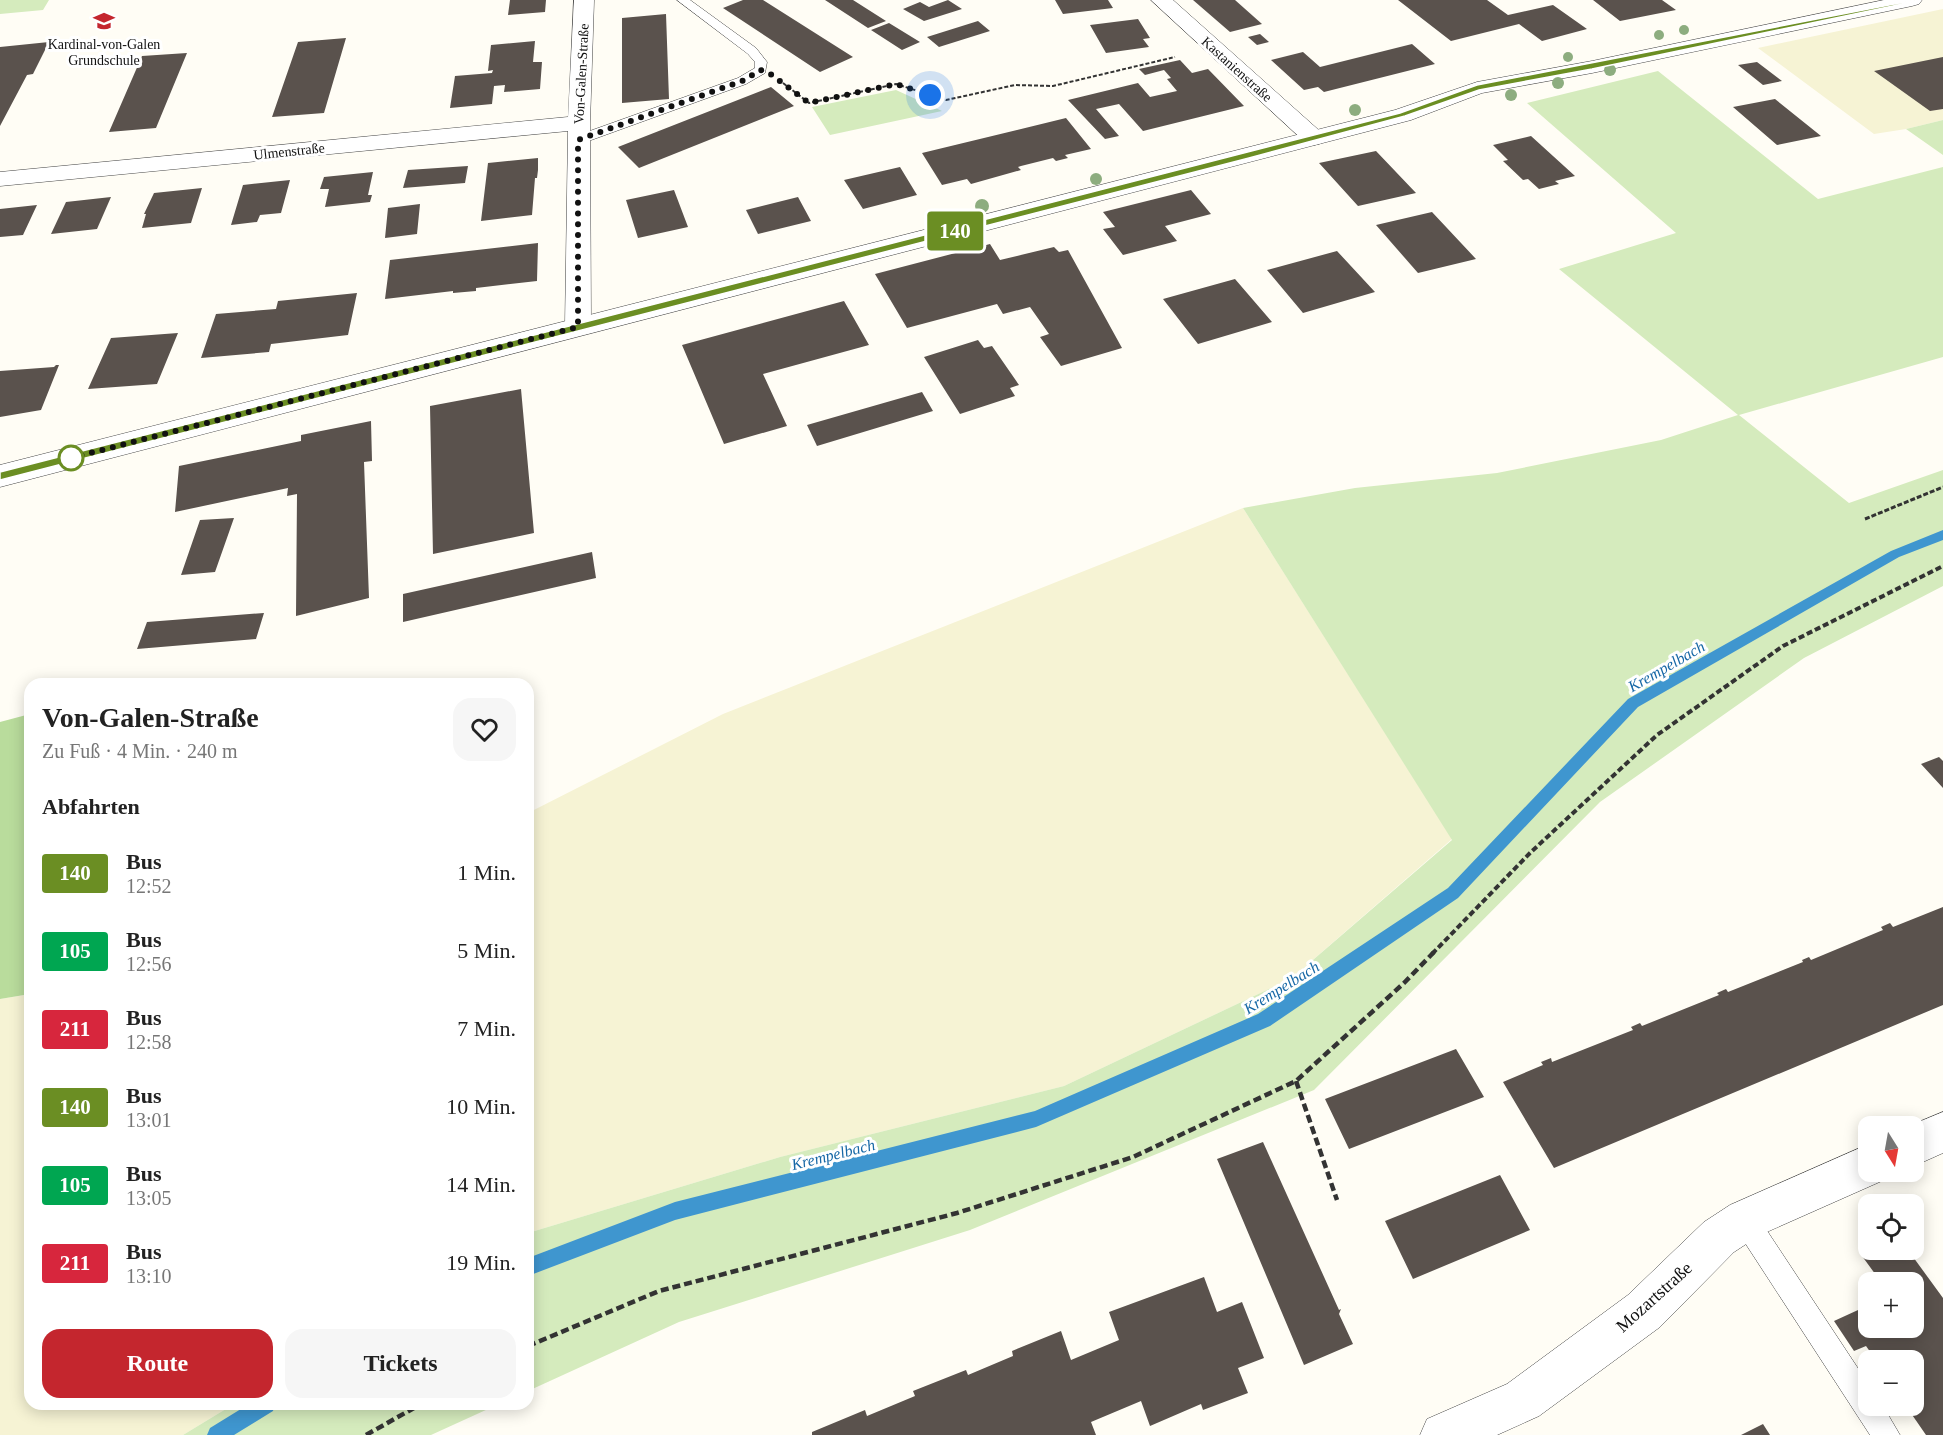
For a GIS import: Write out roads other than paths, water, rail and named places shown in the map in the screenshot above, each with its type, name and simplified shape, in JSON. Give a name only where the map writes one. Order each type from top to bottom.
[{"type":"street","name":"Von-Galen-Straße","points":[[578,327],[578,131],[584,0]]},
{"type":"street","name":"Kastanienstraße","points":[[1161,0],[1314,138]]},
{"type":"street","points":[[0,476],[1402,115],[1477,88],[1592,67],[1912,0]]},
{"type":"street","name":"Ulmenstraße","points":[[0,179],[578,131]]},
{"type":"street","points":[[1924,1141],[1943,1132]]},
{"type":"street","name":"Mozartstraße","points":[[1443,1435],[1523,1400],[1644,1311],[1719,1237],[1745,1220],[1858,1170]]},
{"type":"lane","points":[[578,131],[742,81],[761,70],[760,62],[752,51],[683,0]]},
{"type":"lane","points":[[1745,1220],[1886,1435]]},
{"type":"waterway","name":"Krempelbach","points":[[534,1265],[675,1211],[1036,1119],[1264,1020],[1453,893],[1633,703],[1895,554],[1943,535]]},
{"type":"waterway","name":"Krempelbach","points":[[217,1435],[257,1410]]},
{"type":"place","name":"Kardinal-von-Galen Grundschule","points":[[104,21]]}]
